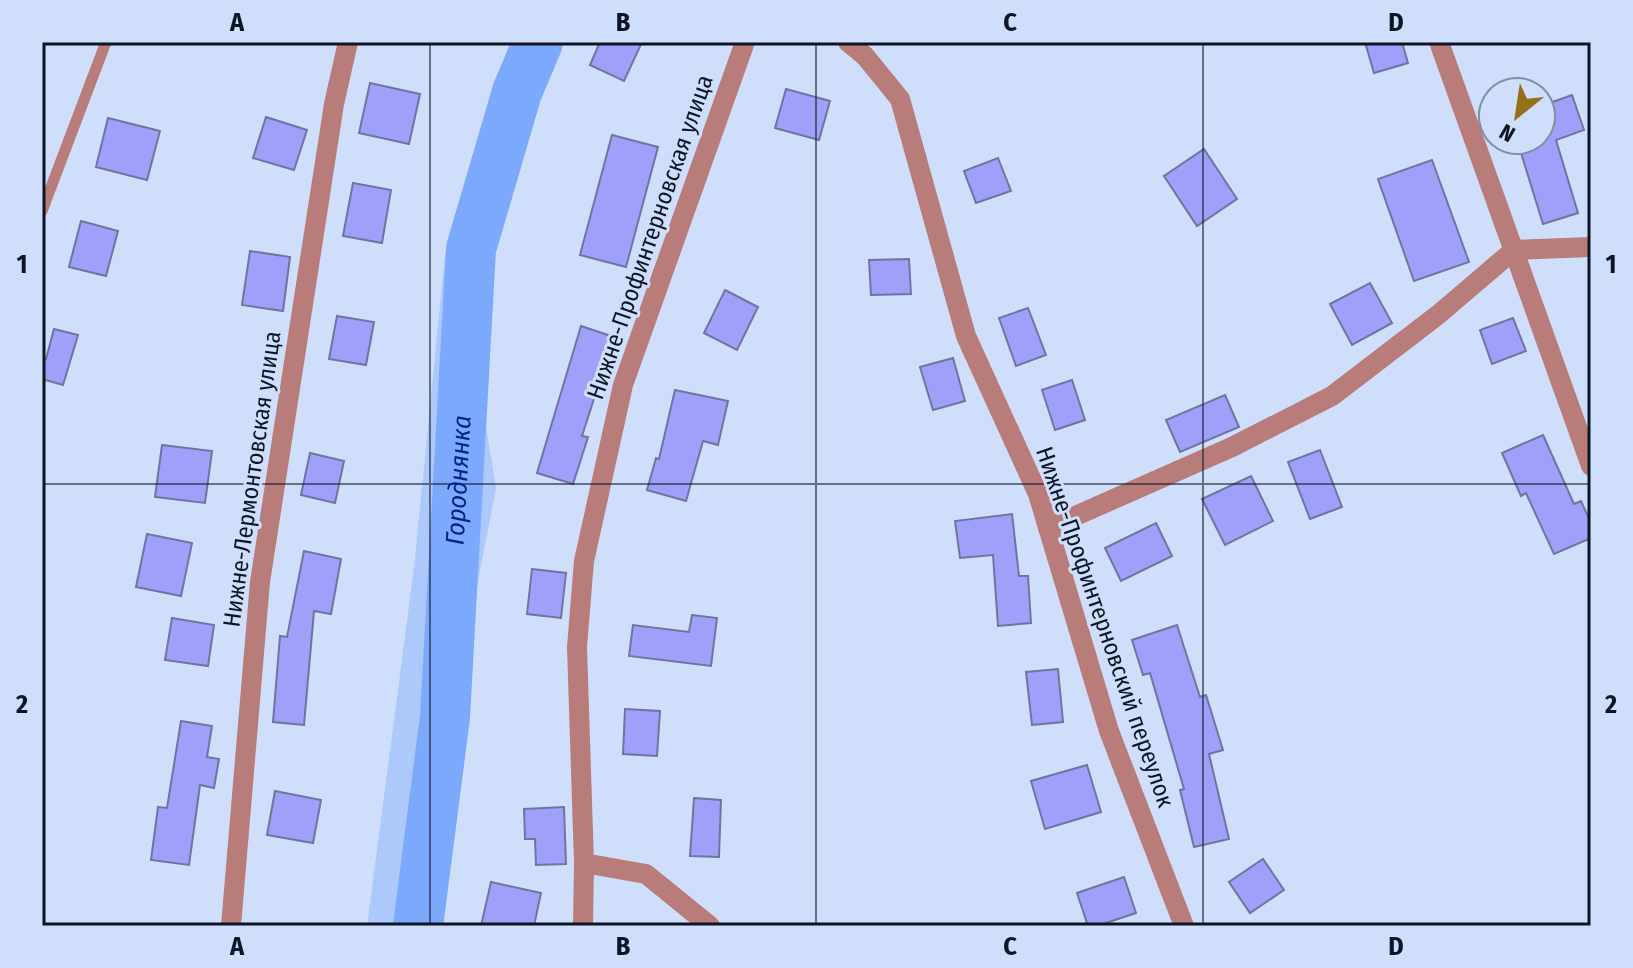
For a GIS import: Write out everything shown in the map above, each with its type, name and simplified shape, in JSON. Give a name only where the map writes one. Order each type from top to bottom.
[{"type":"street","name":"Нижне-Лермонтовская улица","points":[[231,926],[260,582],[334,104],[348,42]]},
{"type":"street","name":"Нижне-Профинтерновская улица","points":[[583,926],[577,647],[584,561],[623,385],[745,42]]},
{"type":"street","name":"Нижне-Профинтерновский переулок","points":[[848,42],[865,56],[900,99],[966,336],[1038,494],[1109,731],[1184,926]]},
{"type":"street","points":[[1439,42],[1591,466]]},
{"type":"street","points":[[1048,528],[1232,447],[1332,396],[1439,314],[1514,250],[1591,247]]},
{"type":"street","points":[[584,863],[646,874],[710,926]]},
{"type":"lane","points":[[42,211],[106,42]]},
{"type":"shaded area","points":[[511,42],[564,42],[513,145],[475,359],[496,488],[468,633],[424,926],[367,926],[414,568],[445,255]]},
{"type":"building","points":[[600,42],[642,42],[624,81],[590,65]]},
{"type":"building","points":[[1365,42],[1402,42],[1408,63],[1374,73]]},
{"type":"building","points":[[370,83],[420,94],[409,144],[359,133]]},
{"type":"building","points":[[786,89],[830,101],[819,140],[775,128]]},
{"type":"building","points":[[1572,95],[1584,130],[1557,140],[1557,100]]},
{"type":"building","points":[[266,117],[307,130],[294,170],[253,158]]},
{"type":"building","points":[[108,118],[160,131],[147,180],[96,167]]},
{"type":"building","points":[[612,135],[658,147],[626,267],[580,255]]},
{"type":"building","points":[[1557,143],[1578,213],[1543,224],[1522,156],[1557,156]]},
{"type":"building","points":[[1204,149],[1237,199],[1197,226],[1164,176]]},
{"type":"building","points":[[998,158],[1011,191],[976,203],[964,171]]},
{"type":"building","points":[[1432,160],[1469,262],[1414,281],[1378,179]]},
{"type":"building","points":[[353,183],[391,190],[382,243],[343,236]]},
{"type":"building","points":[[81,221],[118,231],[106,276],[69,267]]},
{"type":"building","points":[[250,251],[290,257],[283,311],[242,305]]},
{"type":"building","points":[[909,259],[911,294],[871,295],[869,260]]},
{"type":"building","points":[[1370,283],[1392,323],[1352,345],[1330,304]]},
{"type":"building","points":[[725,290],[758,307],[737,350],[704,333]]},
{"type":"building","points":[[1028,308],[1046,355],[1016,366],[999,318]]},
{"type":"building","points":[[337,316],[374,322],[366,365],[329,359]]},
{"type":"building","points":[[1513,318],[1526,351],[1492,364],[1480,330]]},
{"type":"building","points":[[581,326],[614,337],[582,436],[588,437],[573,484],[537,473]]},
{"type":"building","points":[[54,329],[78,335],[63,385],[42,379],[42,359],[46,359]]},
{"type":"building","points":[[953,358],[965,401],[933,410],[920,367]]},
{"type":"building","points":[[1072,380],[1085,420],[1055,430],[1042,390]]},
{"type":"building","points":[[675,390],[728,401],[718,445],[703,441],[686,501],[647,490],[656,458],[659,459]]},
{"type":"building","points":[[1225,395],[1239,427],[1180,452],[1166,420]]},
{"type":"building","points":[[1543,435],[1574,504],[1581,501],[1591,523],[1591,538],[1554,554],[1526,493],[1521,496],[1502,453]]},
{"type":"building","points":[[162,445],[212,451],[205,503],[155,497]]},
{"type":"building","points":[[1320,450],[1342,507],[1310,519],[1288,462]]},
{"type":"building","points":[[310,453],[344,461],[335,503],[301,495]]},
{"type":"building","points":[[1251,476],[1273,521],[1225,545],[1202,499]]},
{"type":"building","points":[[1012,514],[1019,576],[1028,576],[1031,623],[998,626],[993,555],[960,558],[955,521]]},
{"type":"building","points":[[1156,523],[1172,556],[1121,581],[1105,548]]},
{"type":"building","points":[[147,534],[192,543],[181,596],[136,587]]},
{"type":"building","points":[[304,551],[341,559],[331,614],[314,611],[304,725],[273,722],[280,636],[287,637]]},
{"type":"building","points":[[532,569],[566,573],[561,618],[527,614]]},
{"type":"building","points":[[692,615],[717,618],[711,666],[629,656],[633,625],[689,632]]},
{"type":"building","points":[[172,618],[214,625],[208,666],[165,660]]},
{"type":"building","points":[[1177,625],[1200,697],[1206,695],[1223,750],[1209,754],[1229,839],[1194,847],[1180,790],[1184,789],[1150,673],[1143,675],[1132,640]]},
{"type":"building","points":[[1058,669],[1063,722],[1032,725],[1026,672]]},
{"type":"building","points":[[625,709],[660,711],[657,756],[623,754]]},
{"type":"building","points":[[181,721],[212,726],[207,757],[219,759],[214,788],[200,785],[189,865],[151,860],[158,807],[167,808]]},
{"type":"building","points":[[1087,765],[1101,812],[1045,829],[1031,781]]},
{"type":"building","points":[[275,791],[321,800],[313,843],[267,835]]},
{"type":"building","points":[[694,798],[721,800],[719,857],[690,856]]},
{"type":"building","points":[[564,807],[566,864],[536,865],[535,839],[525,839],[524,809]]},
{"type":"building","points":[[1263,859],[1284,890],[1250,913],[1229,882]]},
{"type":"building","points":[[1124,877],[1136,913],[1088,926],[1077,893]]},
{"type":"building","points":[[491,882],[541,893],[534,926],[481,926]]},
{"type":"waterway","name":"Городнянка","points":[[418,926],[445,717],[471,249],[517,92],[538,42]]}]
